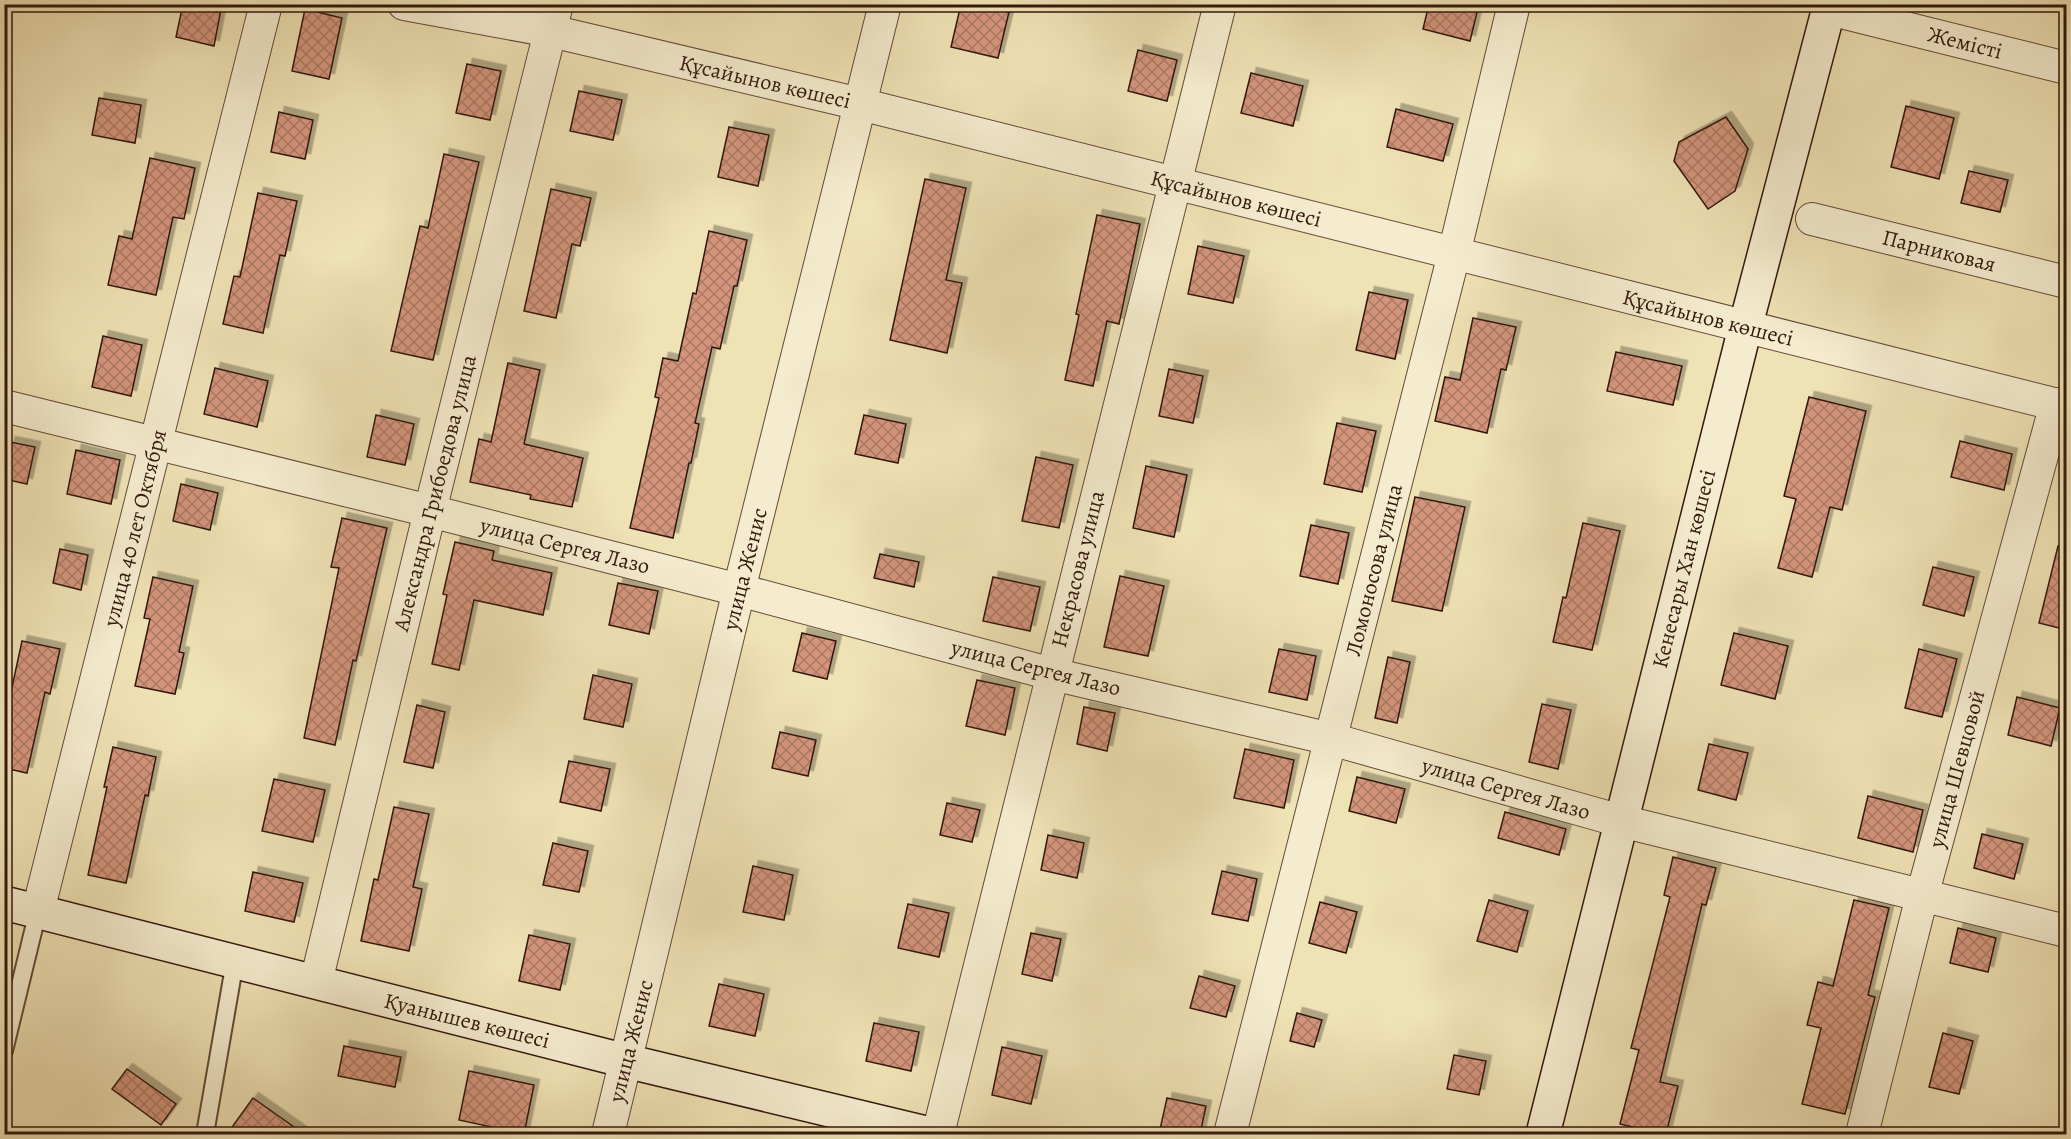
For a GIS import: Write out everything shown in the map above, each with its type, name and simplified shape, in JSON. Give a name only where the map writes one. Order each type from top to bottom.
[{"type":"main road","name":"Кенесары Хан көшесі","points":[[1543,1134],[1745,328],[1829,7]]},
{"type":"main road","name":"Қуанышев көшесі","points":[[4,903],[626,1061],[930,1134]]},
{"type":"street","name":"улица 40 лет Октября","points":[[38,911],[266,4]]},
{"type":"street","name":"Құсайынов көшесі","points":[[404,4],[554,18],[860,104],[2061,406]]},
{"type":"street","name":"улица Женис","points":[[608,1134],[739,590],[885,4]]},
{"type":"street","name":"Некрасова улица","points":[[938,1134],[1220,4]]},
{"type":"street","name":"Ломоносова улица","points":[[1230,1134],[1454,254],[1514,4]]},
{"type":"street","name":"Жемісті","points":[[1829,7],[2067,68]]},
{"type":"street","name":"Александра Грибоедова улица","points":[[316,982],[430,511],[554,18]]},
{"type":"street","name":"Парниковая","points":[[1812,219],[2067,282]]},
{"type":"street","name":"улица Сергея Лазо","points":[[4,406],[739,590],[1052,674],[1331,740],[1621,821],[2067,931]]},
{"type":"street","name":"улица Шевцовой","points":[[1862,1134],[1922,896],[2061,406]]},
{"type":"lane","name":"улица 40 лет Октября","points":[[4,1051],[38,911]]},
{"type":"lane","points":[[205,1134],[235,961]]},
{"type":"building","points":[[183,4],[222,4],[214,46],[176,37]]},
{"type":"building","points":[[961,4],[977,4],[1009,12],[998,58],[951,47]]},
{"type":"building","points":[[1429,4],[1479,4],[1470,41],[1423,29]]},
{"type":"building","points":[[305,9],[342,18],[329,79],[292,71]]},
{"type":"building","points":[[1138,50],[1177,60],[1167,101],[1128,91]]},
{"type":"building","points":[[467,64],[501,71],[490,120],[456,113]]},
{"type":"building","points":[[1251,73],[1303,86],[1293,126],[1241,113]]},
{"type":"building","points":[[579,91],[622,100],[613,140],[570,131]]},
{"type":"building","points":[[99,98],[141,105],[135,143],[92,135]]},
{"type":"building","points":[[1906,106],[1954,118],[1939,179],[1891,167]]},
{"type":"building","points":[[1396,109],[1453,124],[1443,161],[1387,147]]},
{"type":"building","points":[[279,112],[313,120],[305,159],[271,152]]},
{"type":"building","points":[[1726,117],[1748,149],[1735,191],[1708,209],[1674,161],[1679,142]]},
{"type":"building","points":[[729,127],[769,135],[758,186],[718,177]]},
{"type":"building","points":[[444,154],[479,162],[433,360],[391,351],[420,226],[428,228]]},
{"type":"building","points":[[150,158],[195,168],[184,219],[173,217],[156,295],[108,285],[119,236],[132,239]]},
{"type":"building","points":[[1969,171],[2008,180],[2000,212],[1961,203]]},
{"type":"building","points":[[925,179],[966,188],[946,280],[962,283],[947,353],[890,340]]},
{"type":"building","points":[[551,189],[591,198],[580,246],[572,244],[556,318],[524,311]]},
{"type":"building","points":[[258,193],[297,201],[285,256],[280,255],[263,333],[223,324],[234,276],[240,277]]},
{"type":"building","points":[[1097,215],[1140,224],[1119,324],[1107,321],[1093,386],[1065,380]]},
{"type":"building","points":[[709,231],[747,240],[720,349],[712,347],[695,423],[699,424],[673,538],[630,528],[659,398],[655,397],[663,358],[678,361],[693,293],[696,294]]},
{"type":"building","points":[[1198,246],[1244,256],[1233,303],[1188,294]]},
{"type":"building","points":[[1369,292],[1408,300],[1395,359],[1356,350]]},
{"type":"building","points":[[1473,318],[1516,327],[1506,370],[1501,369],[1487,433],[1435,421],[1445,377],[1460,380]]},
{"type":"building","points":[[103,336],[142,345],[131,396],[92,387]]},
{"type":"building","points":[[1616,352],[1682,366],[1673,405],[1607,391]]},
{"type":"building","points":[[508,363],[540,370],[524,444],[583,458],[572,507],[530,499],[531,495],[470,482],[479,439],[491,442]]},
{"type":"building","points":[[215,368],[268,381],[257,427],[204,414]]},
{"type":"building","points":[[1169,369],[1203,376],[1193,423],[1159,416]]},
{"type":"building","points":[[1809,397],[1866,411],[1842,510],[1830,507],[1812,577],[1778,568],[1796,499],[1784,496]]},
{"type":"building","points":[[376,415],[414,424],[405,465],[367,457]]},
{"type":"building","points":[[864,415],[906,424],[898,463],[855,454]]},
{"type":"building","points":[[1337,423],[1376,431],[1362,492],[1324,484]]},
{"type":"building","points":[[1960,441],[2012,454],[2004,490],[1951,477]]},
{"type":"building","points":[[10,442],[35,447],[27,484],[4,479]]},
{"type":"building","points":[[76,450],[120,460],[111,504],[67,494]]},
{"type":"building","points":[[1036,457],[1073,465],[1059,528],[1022,521]]},
{"type":"building","points":[[1146,466],[1187,475],[1174,537],[1133,528]]},
{"type":"building","points":[[181,484],[218,493],[210,530],[173,521]]},
{"type":"building","points":[[1415,497],[1465,507],[1442,611],[1392,601]]},
{"type":"building","points":[[342,518],[387,528],[356,661],[353,660],[335,745],[304,738],[339,568],[331,567]]},
{"type":"building","points":[[1583,523],[1620,531],[1592,650],[1553,642],[1563,597],[1566,598]]},
{"type":"building","points":[[1311,525],[1349,533],[1338,584],[1300,576]]},
{"type":"building","points":[[455,542],[494,551],[492,560],[552,573],[543,615],[474,600],[459,670],[432,664],[447,595],[443,594]]},
{"type":"building","points":[[2058,546],[2067,547],[2067,630],[2039,623]]},
{"type":"building","points":[[60,549],[88,555],[81,590],[53,583]]},
{"type":"building","points":[[880,554],[919,562],[914,587],[874,578]]},
{"type":"building","points":[[1933,567],[1974,577],[1964,616],[1923,605]]},
{"type":"building","points":[[1120,576],[1164,586],[1148,656],[1104,647]]},
{"type":"building","points":[[153,577],[193,586],[179,652],[184,653],[175,694],[135,686],[150,619],[144,618]]},
{"type":"building","points":[[993,577],[1040,587],[1030,631],[983,621]]},
{"type":"building","points":[[618,583],[658,591],[649,634],[609,625]]},
{"type":"building","points":[[802,633],[836,641],[827,679],[793,671]]},
{"type":"building","points":[[1734,633],[1788,646],[1775,699],[1721,685]]},
{"type":"building","points":[[22,641],[60,649],[50,694],[45,692],[27,773],[4,768],[4,724]]},
{"type":"building","points":[[1279,649],[1316,656],[1307,700],[1269,692]]},
{"type":"building","points":[[1919,649],[1957,659],[1942,717],[1905,708]]},
{"type":"building","points":[[1388,657],[1410,662],[1397,723],[1375,718]]},
{"type":"building","points":[[593,675],[632,684],[623,727],[584,719]]},
{"type":"building","points":[[977,680],[1015,688],[1005,735],[966,726]]},
{"type":"building","points":[[2017,697],[2060,708],[2051,746],[2008,735]]},
{"type":"building","points":[[1542,704],[1571,710],[1558,769],[1529,762]]},
{"type":"building","points":[[417,705],[445,712],[433,768],[404,762]]},
{"type":"building","points":[[1084,707],[1115,713],[1107,751],[1077,744]]},
{"type":"building","points":[[780,732],[816,740],[808,776],[772,768]]},
{"type":"building","points":[[1709,744],[1748,753],[1736,800],[1698,790]]},
{"type":"building","points":[[113,747],[156,757],[148,796],[145,795],[126,883],[88,875]]},
{"type":"building","points":[[1245,749],[1294,760],[1284,808],[1234,798]]},
{"type":"building","points":[[569,761],[610,769],[601,811],[560,802]]},
{"type":"building","points":[[1357,777],[1405,789],[1396,823],[1349,811]]},
{"type":"building","points":[[274,779],[325,790],[313,842],[262,831]]},
{"type":"building","points":[[1868,796],[1923,810],[1913,852],[1858,838]]},
{"type":"building","points":[[947,803],[980,810],[972,842],[940,835]]},
{"type":"building","points":[[394,807],[429,814],[413,887],[422,889],[409,951],[361,941],[374,879],[378,880]]},
{"type":"building","points":[[1505,812],[1566,829],[1559,855],[1498,838]]},
{"type":"building","points":[[1982,834],[2023,844],[2014,879],[1974,868]]},
{"type":"building","points":[[1048,835],[1084,843],[1077,878],[1041,870]]},
{"type":"building","points":[[553,843],[588,851],[579,892],[543,885]]},
{"type":"building","points":[[1673,857],[1716,868],[1706,905],[1702,904],[1660,1082],[1678,1086],[1666,1134],[1661,1134],[1620,1124],[1639,1050],[1631,1048],[1670,897],[1664,895]]},
{"type":"building","points":[[753,866],[793,875],[784,920],[743,912]]},
{"type":"building","points":[[1222,871],[1257,879],[1248,921],[1212,914]]},
{"type":"building","points":[[253,872],[303,883],[294,922],[245,911]]},
{"type":"building","points":[[1489,900],[1528,911],[1517,952],[1477,941]]},
{"type":"building","points":[[1854,900],[1889,908],[1868,995],[1875,997],[1845,1114],[1802,1104],[1821,1028],[1807,1025],[1818,982],[1833,986]]},
{"type":"building","points":[[1320,902],[1357,912],[1346,953],[1309,943]]},
{"type":"building","points":[[908,904],[949,913],[939,957],[898,948]]},
{"type":"building","points":[[1958,928],[1996,938],[1988,972],[1950,963]]},
{"type":"building","points":[[1031,933],[1061,939],[1052,981],[1022,974]]},
{"type":"building","points":[[529,935],[570,944],[560,990],[519,981]]},
{"type":"building","points":[[1199,976],[1235,986],[1226,1017],[1190,1008]]},
{"type":"building","points":[[719,984],[764,994],[755,1036],[709,1026]]},
{"type":"building","points":[[1297,1013],[1322,1020],[1314,1047],[1290,1041]]},
{"type":"building","points":[[874,1023],[919,1032],[911,1071],[866,1061]]},
{"type":"building","points":[[1943,1033],[1973,1041],[1959,1094],[1929,1087]]},
{"type":"building","points":[[344,1046],[401,1057],[395,1087],[338,1076]]},
{"type":"building","points":[[1002,1047],[1042,1056],[1031,1104],[992,1095]]},
{"type":"building","points":[[1454,1055],[1486,1061],[1479,1095],[1447,1089]]},
{"type":"building","points":[[127,1069],[176,1104],[161,1125],[112,1089]]},
{"type":"building","points":[[469,1071],[534,1085],[524,1134],[459,1120]]},
{"type":"building","points":[[253,1098],[304,1134],[227,1134]]},
{"type":"building","points":[[1167,1098],[1206,1106],[1200,1134],[1159,1134]]}]
